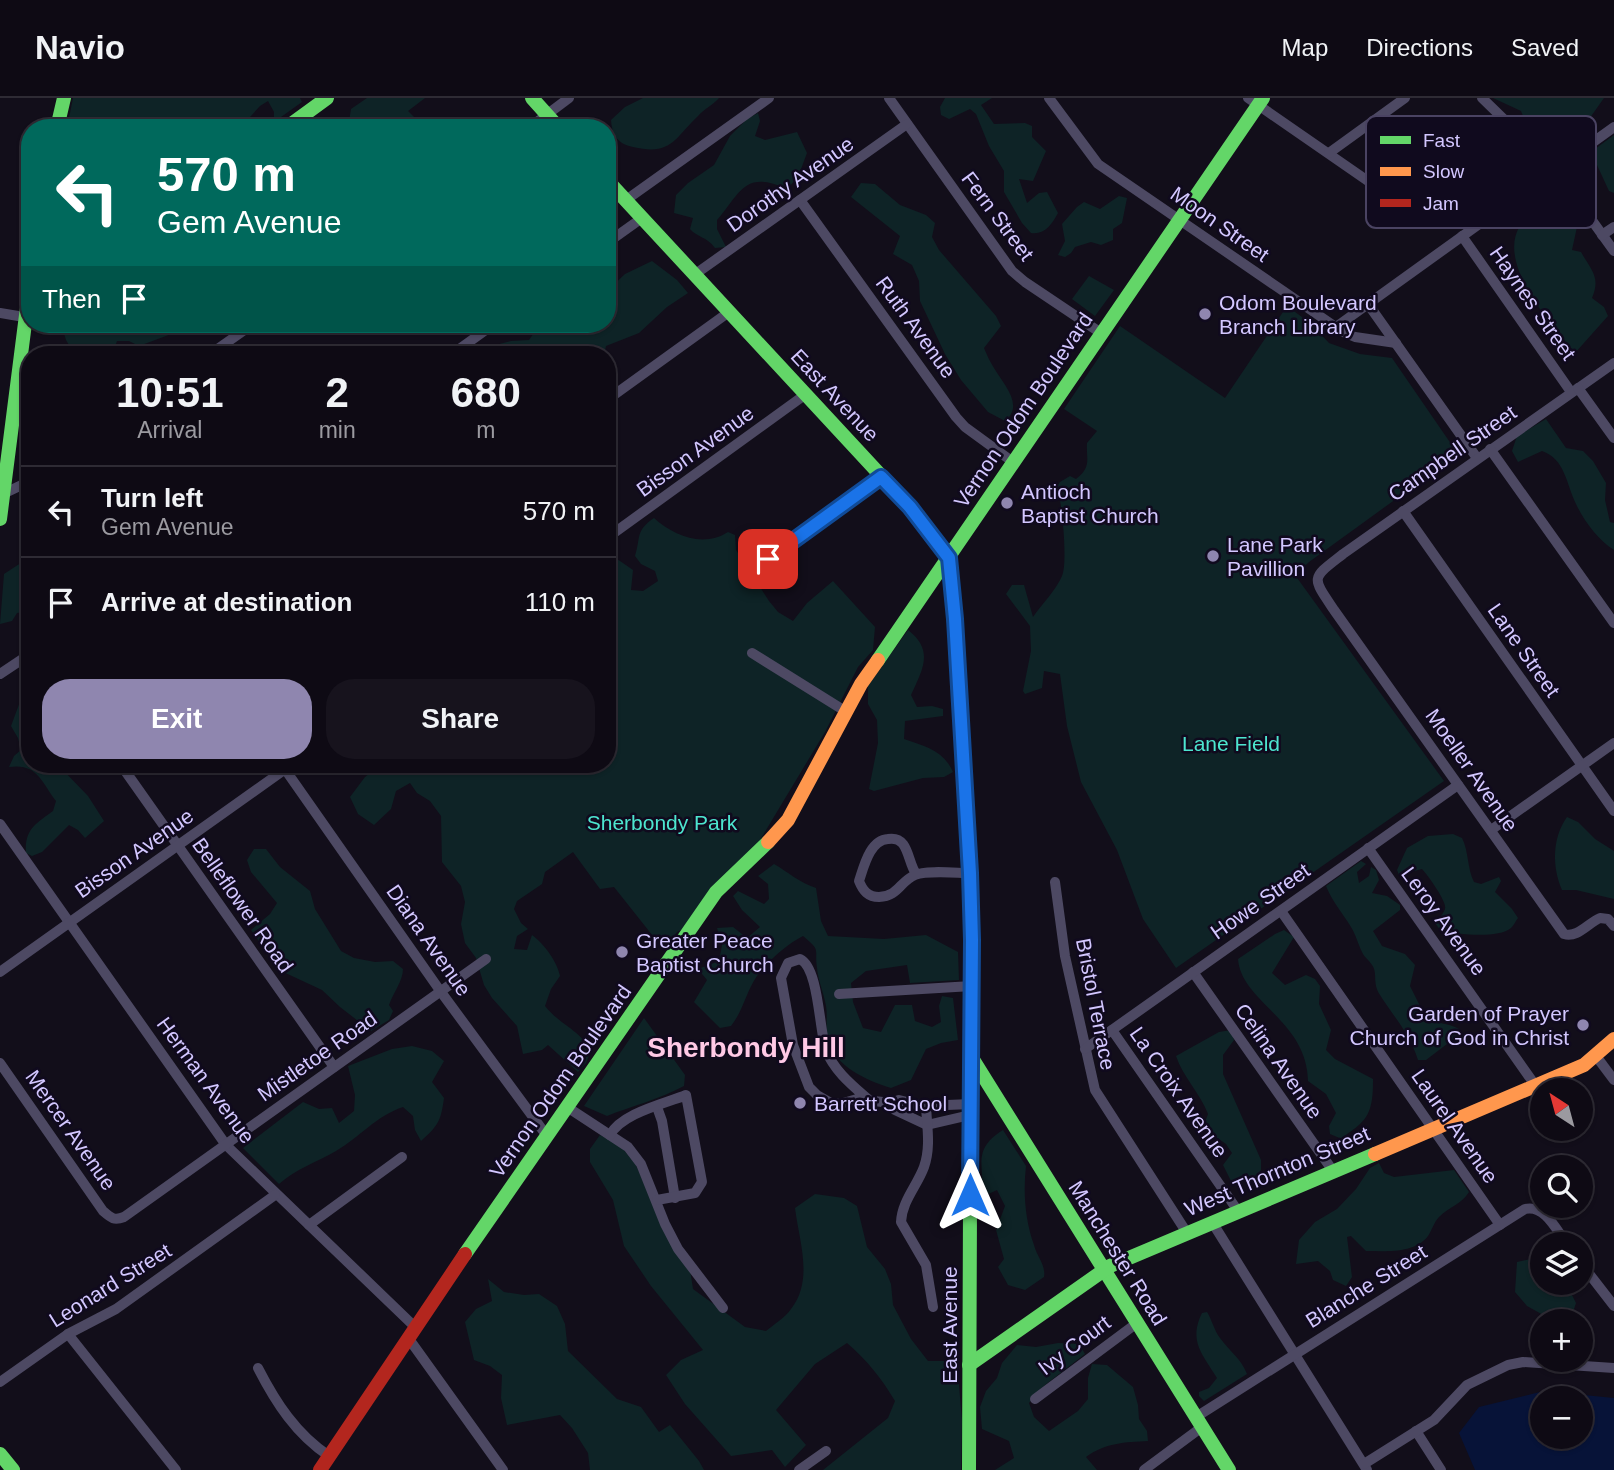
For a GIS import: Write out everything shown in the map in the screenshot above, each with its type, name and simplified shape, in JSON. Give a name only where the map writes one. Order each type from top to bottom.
[{"type":"main road","points":[[59,119],[64,98]]},
{"type":"main road","points":[[298,119],[327,98]]},
{"type":"main road","points":[[532,98],[551,119]]},
{"type":"main road","name":"Vernon Odom Boulevard","points":[[320,1470],[716,892],[732,874],[773,839],[788,820],[845,711],[907,615],[949,558],[1180,219],[1257,100]]},
{"type":"main road","name":"East Avenue","points":[[616,189],[923,522],[949,558],[970,873],[972,1058],[969,1470]]},
{"type":"main road","points":[[0,519],[5,493],[5,442],[22,333]]},
{"type":"main road","name":"West Thornton Street","points":[[1552,1078],[1584,1065],[1614,1040]]},
{"type":"main road","name":"Manchester Road","points":[[972,1058],[1229,1470]]},
{"type":"main road","name":"West Thornton Street","points":[[970,1365],[1104,1269],[1530,1087]]},
{"type":"main road","points":[[0,1454],[13,1470]]},
{"type":"street","points":[[541,119],[569,98]]},
{"type":"street","points":[[626,200],[769,98]]},
{"type":"street","name":"Fern Street","points":[[888,98],[1012,271],[1101,333]]},
{"type":"street","name":"Moon Street","points":[[1049,98],[1098,164],[1335,327],[1355,337],[1395,343]]},
{"type":"street","points":[[1380,116],[1405,98]]},
{"type":"street","points":[[1482,98],[1501,116]]},
{"type":"street","points":[[1257,100],[1366,179]]},
{"type":"street","name":"Dorothy Avenue","points":[[694,275],[907,124]]},
{"type":"street","points":[[1329,153],[1366,126]]},
{"type":"street","points":[[1596,140],[1614,127]]},
{"type":"street","name":"Ruth Avenue","points":[[800,200],[956,416],[965,426],[1013,462]]},
{"type":"street","points":[[616,237],[642,218]]},
{"type":"street","points":[[1596,227],[1614,251]]},
{"type":"street","points":[[1602,235],[1614,227]]},
{"type":"street","points":[[1335,327],[1473,228]]},
{"type":"street","name":"Haynes Street","points":[[1462,236],[1575,390],[1614,438]]},
{"type":"street","points":[[1368,304],[1477,458]]},
{"type":"street","points":[[616,394],[729,312]]},
{"type":"street","points":[[0,313],[21,316]]},
{"type":"street","points":[[222,346],[240,333]]},
{"type":"street","points":[[470,346],[484,333]]},
{"type":"street","name":"Campbell Street","points":[[1317,579],[1320,573],[1343,554],[1614,363]]},
{"type":"street","name":"Bisson Avenue","points":[[616,531],[806,394]]},
{"type":"street","points":[[1490,449],[1614,623]]},
{"type":"street","points":[[748,574],[881,477]]},
{"type":"street","points":[[5,493],[21,485]]},
{"type":"street","name":"Lane Street","points":[[1403,511],[1614,811]]},
{"type":"street","name":"Moeller Avenue","points":[[1317,579],[1317,585],[1334,610],[1564,934],[1570,936],[1577,933],[1600,918],[1608,919],[1614,926]]},
{"type":"street","points":[[752,653],[845,711]]},
{"type":"street","points":[[0,674],[21,660]]},
{"type":"street","points":[[1491,830],[1614,743]]},
{"type":"street","name":"Belleflower Road","points":[[127,773],[334,1067]]},
{"type":"street","name":"Bisson Avenue","points":[[0,972],[276,773]]},
{"type":"street","name":"Diana Avenue","points":[[291,773],[441,992],[547,1136]]},
{"type":"street","name":"Howe Street","points":[[1085,1049],[1458,785]]},
{"type":"street","name":"Herman Avenue","points":[[0,824],[226,1145],[309,1225],[412,1333],[503,1470]]},
{"type":"street","points":[[916,874],[905,846],[898,839],[890,838],[882,839],[873,846],[859,881],[864,892],[869,895],[891,896],[916,874],[970,873]]},
{"type":"street","name":"Leroy Avenue","points":[[1368,848],[1530,1078]]},
{"type":"street","name":"Bristol Terrace","points":[[1055,882],[1065,956],[1095,1090],[1186,1233]]},
{"type":"street","name":"Laurel Avenue","points":[[1281,911],[1500,1225]]},
{"type":"street","points":[[869,1100],[842,1075],[827,1052],[813,978],[808,965],[800,959],[788,963],[780,978],[793,1045],[809,1087],[817,1095],[831,1103],[869,1100],[891,1103],[899,1100],[926,1106],[971,1110]]},
{"type":"street","name":"Mistletoe Road","points":[[111,1219],[124,1217],[486,960]]},
{"type":"street","name":"Celina Avenue","points":[[1193,972],[1333,1171]]},
{"type":"street","points":[[839,994],[972,986]]},
{"type":"street","name":"La Croix Avenue","points":[[1112,1030],[1238,1211]]},
{"type":"street","points":[[1596,1056],[1614,1080]]},
{"type":"street","name":"Mercer Avenue","points":[[0,1063],[111,1219]]},
{"type":"street","points":[[610,1135],[615,1125],[621,1121],[687,1095],[702,1182],[695,1194],[657,1200]]},
{"type":"street","points":[[891,1103],[895,1110],[927,1125],[971,1110]]},
{"type":"street","points":[[926,1106],[929,1147],[923,1168],[905,1203],[901,1222],[926,1265],[933,1307]]},
{"type":"street","points":[[657,1107],[676,1198]]},
{"type":"street","points":[[567,1108],[628,1147],[641,1164],[678,1249],[723,1308]]},
{"type":"street","points":[[309,1225],[402,1157]]},
{"type":"street","name":"Leonard Street","points":[[0,1382],[68,1334],[116,1309],[275,1195]]},
{"type":"street","name":"Blanche Street","points":[[1144,1470],[1199,1422],[1295,1354],[1500,1225],[1532,1208],[1543,1212],[1558,1232]]},
{"type":"street","points":[[1212,1222],[1365,1467],[1434,1420],[1468,1385],[1513,1363],[1614,1368]]},
{"type":"street","points":[[1593,1279],[1614,1306]]},
{"type":"street","name":"Ivy Court","points":[[1035,1399],[1137,1323]]},
{"type":"street","points":[[68,1334],[176,1470]]},
{"type":"street","points":[[258,1368],[273,1398],[297,1429],[329,1456]]},
{"type":"street","points":[[1416,1431],[1441,1470]]},
{"type":"street","points":[[799,1470],[826,1451]]},
{"type":"green space","points":[[73,98],[300,98],[302,102],[278,119],[274,119],[274,112],[268,101],[248,119],[69,119]]},
{"type":"green space","points":[[367,98],[425,98],[408,111],[416,119],[349,119],[351,109]]},
{"type":"green space","points":[[643,98],[719,98],[671,144],[656,149],[628,146],[619,141],[616,137],[616,119],[612,119],[625,107]]},
{"type":"green space","points":[[945,98],[992,98],[981,105],[994,124],[1025,123],[1032,126],[1032,137],[1046,151],[1033,181],[1019,179],[1027,203],[1039,193],[1047,192],[1058,213],[1048,228],[1031,233],[1022,223],[1004,192],[1004,171],[989,146],[976,114],[970,109],[949,119],[941,115],[940,107]]},
{"type":"green space","points":[[1493,98],[1604,98],[1591,116],[1523,116],[1521,111]]},
{"type":"green space","points":[[758,113],[760,121],[755,136],[765,140],[797,132],[807,153],[798,177],[787,189],[761,182],[752,183],[738,193],[717,220],[717,229],[726,247],[715,248],[690,229],[693,218],[674,213],[676,195],[714,165],[730,136],[747,119]]},
{"type":"green space","points":[[1614,135],[1614,193],[1609,191],[1596,163],[1596,148]]},
{"type":"green space","points":[[861,183],[875,184],[900,205],[926,215],[935,223],[932,237],[939,250],[996,316],[1001,326],[984,348],[1013,401],[1011,415],[1005,421],[988,412],[961,380],[945,354],[920,301],[919,281],[912,265],[893,254],[900,236],[851,197]]},
{"type":"green space","points":[[1119,196],[1127,198],[1122,223],[1113,229],[1113,240],[1101,245],[1091,242],[1075,247],[1065,257],[1058,255],[1065,241],[1062,224],[1077,207],[1084,202],[1100,209]]},
{"type":"green space","points":[[1519,228],[1577,228],[1572,250],[1581,252],[1591,269],[1595,279],[1592,298],[1604,307],[1608,316],[1575,353],[1530,293],[1515,258],[1515,241]]},
{"type":"green space","points":[[652,261],[677,280],[688,293],[667,307],[639,333],[606,346],[492,346],[529,340],[534,333],[616,333],[616,282],[625,274]]},
{"type":"green space","points":[[1089,276],[1114,290],[1095,316],[1072,299]]},
{"type":"green space","name":"Lane Field","points":[[1287,306],[1310,323],[1329,343],[1360,354],[1392,358],[1458,454],[1295,575],[1444,781],[1176,968],[1143,919],[1117,850],[1081,782],[1067,726],[1060,674],[1044,671],[1042,688],[1025,694],[1023,691],[1031,651],[1030,626],[1006,594],[1012,585],[1024,585],[1033,617],[1062,576],[1064,532],[1057,486],[1070,476],[1076,479],[1084,470],[1087,463],[1087,443],[1097,431],[1064,409],[1120,326],[1225,398]]},
{"type":"green space","points":[[64,333],[174,333],[139,346],[129,341],[117,341],[115,346],[70,346]]},
{"type":"green space","points":[[1546,419],[1566,448],[1583,451],[1593,461],[1606,483],[1605,500],[1610,522],[1614,523],[1614,550],[1597,536],[1583,517],[1556,460],[1542,451],[1518,462],[1512,451],[1517,436]]},
{"type":"green space","name":"Sherbondy Park","points":[[654,518],[670,530],[689,538],[709,539],[728,532],[735,535],[736,550],[769,601],[778,612],[793,621],[807,603],[833,581],[875,627],[873,650],[858,667],[825,732],[757,845],[683,929],[677,932],[664,950],[614,887],[600,889],[573,852],[545,872],[542,884],[517,901],[514,909],[521,923],[528,929],[517,936],[514,949],[527,950],[532,935],[549,953],[560,976],[551,989],[545,1006],[581,1037],[591,1051],[578,1072],[548,1045],[542,1050],[523,1054],[517,1026],[484,985],[476,958],[465,943],[461,924],[465,902],[461,886],[442,862],[441,816],[430,801],[417,793],[410,783],[396,791],[391,809],[374,825],[358,814],[350,797],[370,773],[616,773],[616,558],[633,570],[631,590],[643,591],[658,581],[655,571],[641,564],[635,556],[641,531]]},
{"type":"green space","points":[[21,563],[21,612],[17,613],[12,621],[0,624],[4,574]]},
{"type":"green space","points":[[908,630],[924,653],[922,669],[911,695],[917,707],[932,706],[943,709],[943,716],[905,721],[904,739],[939,754],[953,772],[944,777],[923,778],[874,791],[869,789],[878,743],[877,720],[868,704],[868,686]]},
{"type":"green space","points":[[21,699],[21,750],[11,726]]},
{"type":"green space","points":[[21,750],[21,767],[9,767],[14,756]]},
{"type":"green space","points":[[34,773],[66,773],[88,796],[104,821],[85,838],[69,825],[42,852],[32,856],[26,853],[29,832],[53,811],[56,801]]},
{"type":"green space","points":[[1567,817],[1578,822],[1595,839],[1614,851],[1614,899],[1576,890],[1562,890],[1556,872],[1555,853],[1558,834]]},
{"type":"green space","points":[[1453,834],[1462,838],[1474,882],[1481,884],[1499,877],[1501,881],[1495,892],[1518,918],[1511,928],[1487,935],[1441,931],[1435,923],[1445,906],[1422,869],[1399,875],[1397,870],[1407,848],[1428,836]]},
{"type":"green space","points":[[254,849],[266,849],[280,867],[310,891],[315,909],[341,951],[354,958],[375,962],[393,961],[403,969],[389,1005],[393,1011],[389,1020],[371,1031],[322,990],[279,970],[251,930],[270,914],[277,903],[251,872],[247,860]]},
{"type":"green space","points":[[1361,861],[1366,864],[1357,872],[1359,883],[1369,876],[1371,867],[1376,870],[1379,880],[1372,893],[1387,896],[1400,905],[1400,910],[1373,931],[1382,946],[1405,954],[1415,965],[1410,986],[1423,1018],[1459,1029],[1460,1034],[1426,1060],[1418,1060],[1406,1034],[1380,995],[1374,968],[1363,954],[1353,930],[1326,886]]},
{"type":"green space","points":[[774,864],[816,888],[821,921],[828,936],[884,939],[926,935],[958,952],[959,980],[910,983],[907,965],[866,971],[851,983],[853,1002],[863,1028],[881,1032],[895,1005],[912,1005],[915,1021],[932,1027],[941,1022],[939,1006],[942,996],[953,998],[958,1040],[926,1049],[911,1080],[891,1088],[853,1071],[837,1057],[827,1035],[826,1006],[816,950],[803,936],[784,948],[761,970],[731,1026],[720,1028],[694,1002],[707,980],[698,969],[719,961],[722,945],[717,928],[733,927],[747,938],[760,927],[742,910],[733,896],[738,891],[764,904],[769,899],[768,884],[758,876]]},
{"type":"green space","points":[[1284,930],[1294,937],[1272,973],[1285,985],[1306,975],[1315,979],[1320,986],[1319,1004],[1331,1030],[1326,1050],[1335,1059],[1373,1079],[1368,1114],[1342,1139],[1330,1134],[1329,1126],[1336,1113],[1326,1094],[1308,1081],[1305,1060],[1297,1042],[1250,988],[1242,974],[1238,959]]},
{"type":"green space","points":[[644,1018],[685,1075],[684,1086],[607,1116],[584,1106]]},
{"type":"green space","points":[[1231,1030],[1234,1040],[1223,1055],[1223,1074],[1261,1160],[1261,1170],[1254,1179],[1231,1181],[1223,1165],[1232,1153],[1226,1144],[1203,1128],[1208,1114],[1176,1056],[1219,1032]]},
{"type":"green space","points":[[412,1046],[432,1051],[444,1061],[432,1082],[444,1098],[442,1112],[435,1127],[421,1141],[415,1130],[413,1116],[403,1107],[376,1121],[345,1145],[279,1184],[243,1148],[303,1102],[319,1109],[332,1108],[339,1123],[354,1111],[355,1095],[348,1066],[392,1049]]},
{"type":"green space","points":[[1003,1130],[1026,1166],[1027,1216],[1035,1249],[1043,1265],[1044,1277],[1025,1290],[1008,1285],[998,1267],[1004,1259],[996,1230],[1005,1206],[997,1190],[982,1197],[983,1152],[993,1137]]},
{"type":"green space","points":[[600,1135],[620,1145],[636,1165],[650,1196],[689,1263],[693,1289],[745,1327],[766,1331],[786,1315],[798,1298],[802,1286],[803,1260],[795,1208],[815,1194],[844,1198],[857,1206],[867,1247],[885,1269],[891,1284],[893,1305],[911,1339],[928,1361],[957,1361],[962,1421],[961,1470],[823,1470],[888,1418],[895,1401],[874,1370],[847,1343],[815,1364],[776,1410],[806,1445],[785,1467],[772,1450],[731,1456],[685,1404],[666,1375],[681,1360],[703,1350],[651,1286],[624,1246],[613,1200],[590,1162],[590,1149]]},
{"type":"green space","points":[[1379,1163],[1384,1173],[1394,1177],[1454,1170],[1469,1192],[1463,1200],[1439,1217],[1422,1242],[1408,1249],[1366,1251],[1351,1236],[1347,1237],[1352,1277],[1346,1286],[1333,1280],[1330,1271],[1318,1261],[1296,1264],[1299,1240],[1315,1222],[1337,1209],[1356,1189],[1370,1168]]},
{"type":"green space","points":[[1530,1259],[1530,1295],[1572,1295],[1576,1303],[1574,1309],[1532,1309],[1527,1306],[1515,1292],[1517,1262]]},
{"type":"green space","points":[[488,1279],[504,1292],[539,1294],[557,1306],[565,1324],[568,1351],[617,1399],[641,1407],[659,1432],[670,1425],[704,1470],[590,1470],[588,1453],[560,1415],[507,1425],[501,1398],[502,1375],[490,1366],[474,1360],[465,1322],[476,1309],[492,1301]]},
{"type":"green space","points":[[1207,1312],[1223,1343],[1242,1363],[1247,1374],[1204,1401],[1199,1392],[1209,1388],[1217,1378],[1202,1355],[1197,1340],[1198,1323],[1202,1313]]},
{"type":"green space","points":[[1058,1343],[1079,1344],[1085,1354],[1045,1385],[1029,1403],[1034,1417],[1049,1431],[1078,1411],[1088,1399],[1088,1378],[1092,1364],[1107,1365],[1133,1387],[1139,1419],[1147,1431],[1148,1441],[1116,1444],[1093,1452],[1086,1457],[1097,1470],[995,1470],[1014,1458],[1009,1441],[982,1429],[980,1407],[986,1391],[997,1378],[1002,1363],[1017,1345],[1036,1347]]},
{"type":"water","points":[[1530,1394],[1530,1449],[1593,1449],[1593,1396],[1614,1398],[1614,1470],[1475,1470],[1459,1433],[1479,1407]]},
{"type":"traffic: fast","points":[[59,119],[64,98]]},
{"type":"traffic: fast","points":[[298,119],[327,98]]},
{"type":"traffic: fast","points":[[532,98],[551,119]]},
{"type":"traffic: fast","points":[[878,660],[1263,98]]},
{"type":"traffic: fast","points":[[616,190],[910,507],[949,558],[972,933]]},
{"type":"traffic: fast","points":[[22,346],[24,333]]},
{"type":"traffic: fast","points":[[0,519],[21,354]]},
{"type":"traffic: fast","points":[[465,1254],[716,892],[768,842]]},
{"type":"traffic: fast","points":[[972,1058],[1229,1470]]},
{"type":"traffic: fast","points":[[969,1365],[1110,1266],[1375,1154]]},
{"type":"traffic: fast","points":[[969,1470],[970,1207]]},
{"type":"traffic: fast","points":[[0,1454],[13,1470]]},
{"type":"traffic: slow","points":[[768,842],[788,820],[861,684],[878,660]]},
{"type":"traffic: slow","points":[[970,1207],[972,933]]},
{"type":"traffic: slow","points":[[1375,1154],[1584,1065],[1614,1039]]},
{"type":"traffic: jam","points":[[320,1470],[465,1254]]},
{"type":"place","name":"Odom Boulevard Branch Library","points":[[1205,314]]},
{"type":"place","name":"Antioch Baptist Church","points":[[1007,503]]},
{"type":"place","name":"Lane Park Pavillion","points":[[1213,556]]},
{"type":"place","name":"Greater Peace Baptist Church","points":[[622,952]]},
{"type":"place","name":"Garden of Prayer Church of God in Christ","points":[[1583,1025]]},
{"type":"place","name":"Barrett School","points":[[800,1103]]},
{"type":"district","name":"Sherbondy Hill","points":[[746,1047]]},
{"type":"route","points":[[768,559],[881,477],[929,529],[949,558],[970,873],[970,1195]]}]
